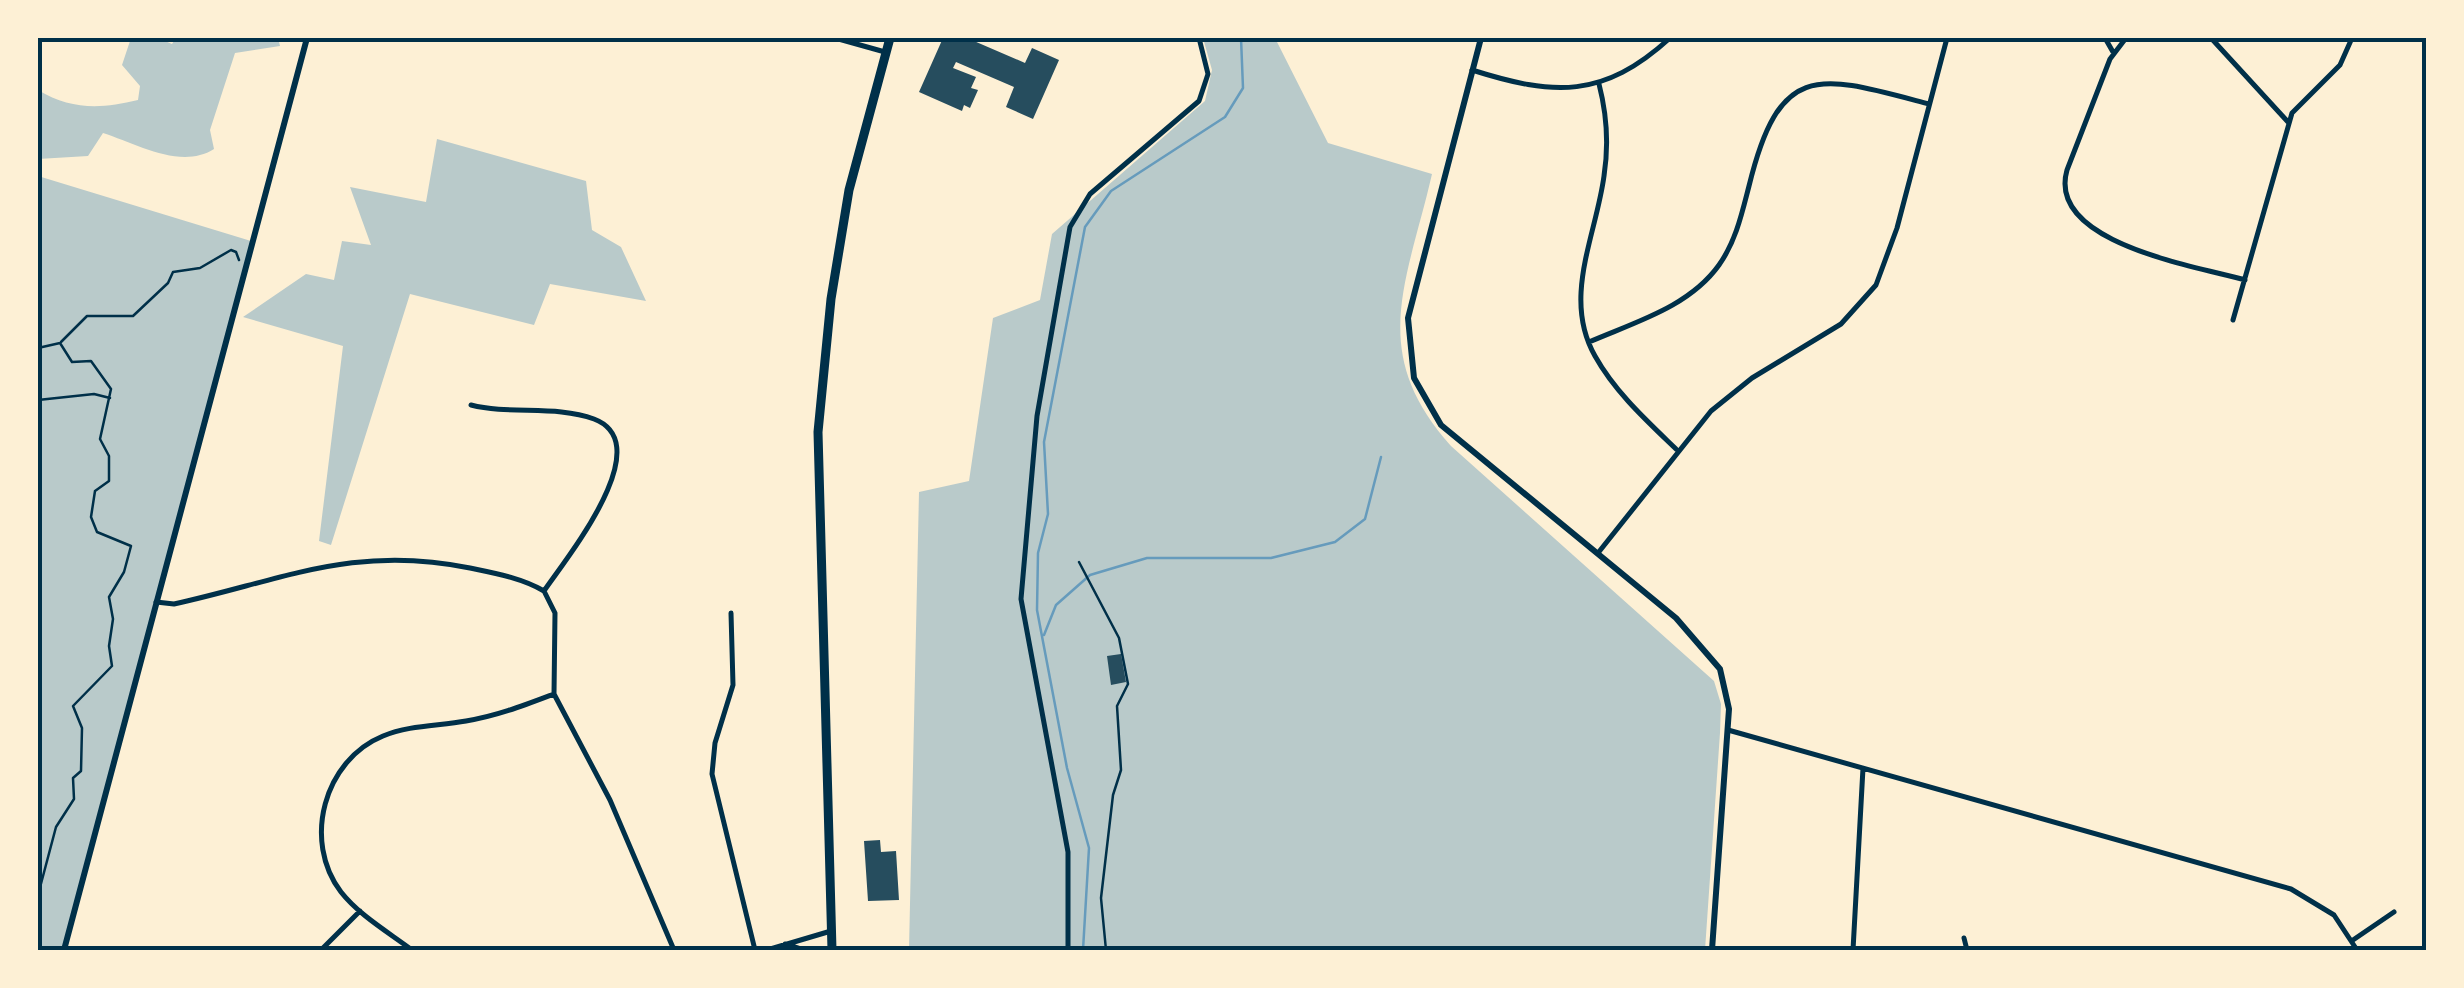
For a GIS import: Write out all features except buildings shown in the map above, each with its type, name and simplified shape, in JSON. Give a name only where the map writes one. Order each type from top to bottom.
[{"type":"main road","points":[[832,950],[818,432],[838,250],[862,133],[890,38]]},
{"type":"street","points":[[64,950],[307,38]]},
{"type":"street","points":[[835,38],[886,52]]},
{"type":"street","points":[[1068,950],[1068,852],[1022,599],[1037,416],[1070,227],[1090,194],[1199,101],[1208,74],[1199,38]]},
{"type":"street","points":[[1480,38],[1410,304],[1410,363],[1422,398],[1441,424],[1676,618],[1711,654],[1728,693],[1712,950]]},
{"type":"street","points":[[1472,70],[1545,88],[1599,84],[1627,72],[1670,38]]},
{"type":"street","points":[[1598,553],[1677,450],[1731,394],[1825,336],[1866,298],[1888,255],[1947,38]]},
{"type":"street","points":[[2105,38],[2114,53]]},
{"type":"street","points":[[2126,38],[2114,53],[2067,170],[2063,185],[2067,201],[2104,237],[2245,280]]},
{"type":"street","points":[[2211,38],[2288,122]]},
{"type":"street","points":[[2232,320],[2288,122],[2298,106],[2340,65],[2352,38]]},
{"type":"street","points":[[1589,342],[1674,305],[1718,266],[1737,231],[1764,130],[1776,107],[1794,92],[1818,84],[1842,83],[1929,104]]},
{"type":"street","points":[[1599,84],[1607,149],[1580,310],[1589,342],[1614,384],[1677,450]]},
{"type":"street","points":[[470,406],[585,417],[604,424],[615,439],[616,463],[604,501],[544,591]]},
{"type":"street","points":[[156,602],[174,604],[304,569],[371,559],[462,566],[544,591],[555,613],[554,694],[610,800],[674,950]]},
{"type":"street","points":[[731,613],[733,685],[715,744],[712,774],[755,950]]},
{"type":"street","points":[[412,950],[360,912],[334,882],[322,828],[328,790],[352,758],[393,732],[487,717],[554,694]]},
{"type":"street","points":[[1728,730],[2290,889],[2323,905],[2357,950]]},
{"type":"street","points":[[1853,950],[1864,768]]},
{"type":"street","points":[[321,950],[360,912]]},
{"type":"street","points":[[2352,940],[2394,912]]},
{"type":"street","points":[[767,950],[831,931]]},
{"type":"street","points":[[1964,938],[1967,950]]},
{"type":"street","points":[[783,944],[804,950]]},
{"type":"path","points":[[38,348],[60,343],[88,316],[133,316],[168,282],[173,272],[200,268],[231,250],[236,252],[243,281]]},
{"type":"path","points":[[38,895],[56,827],[69,813],[73,778],[80,771],[82,728],[74,706],[112,666],[108,646],[114,619],[109,597],[124,572],[131,546],[97,532],[91,517],[96,491],[110,480],[109,456],[100,439],[112,389],[91,361],[72,362],[60,343]]},
{"type":"path","points":[[38,400],[94,394],[111,398]]},
{"type":"path","points":[[1079,562],[1118,638],[1128,684],[1117,706],[1120,770],[1112,795],[1102,898],[1106,950]]},
{"type":"shaded area","points":[[131,38],[158,38],[172,44],[176,38],[278,38],[280,46],[235,53],[210,130],[214,149],[201,155],[173,156],[103,133],[88,156],[38,159],[38,90],[86,106],[138,100],[140,86],[122,65]]},
{"type":"shaded area","points":[[1203,38],[1275,38],[1328,143],[1432,174],[1405,283],[1401,316],[1401,347],[1409,379],[1425,412],[1451,446],[1714,681],[1721,704],[1705,950],[909,950],[919,492],[969,481],[993,318],[1040,300],[1052,234],[1205,101],[1212,70]]},
{"type":"shaded area","points":[[437,139],[586,181],[592,230],[621,247],[646,301],[550,284],[534,325],[410,294],[331,545],[319,541],[343,346],[243,317],[306,274],[334,280],[342,241],[371,245],[350,187],[426,202]]},
{"type":"shaded area","points":[[38,176],[251,241],[64,950],[38,950]]},
{"type":"waterway","points":[[1083,950],[1089,848],[1067,768],[1037,610],[1038,553],[1048,514],[1044,442],[1085,227],[1111,191],[1225,117],[1243,88],[1241,38]]},
{"type":"waterway","points":[[1044,635],[1056,605],[1090,575],[1147,558],[1271,558],[1335,542],[1365,519],[1381,457]]}]
